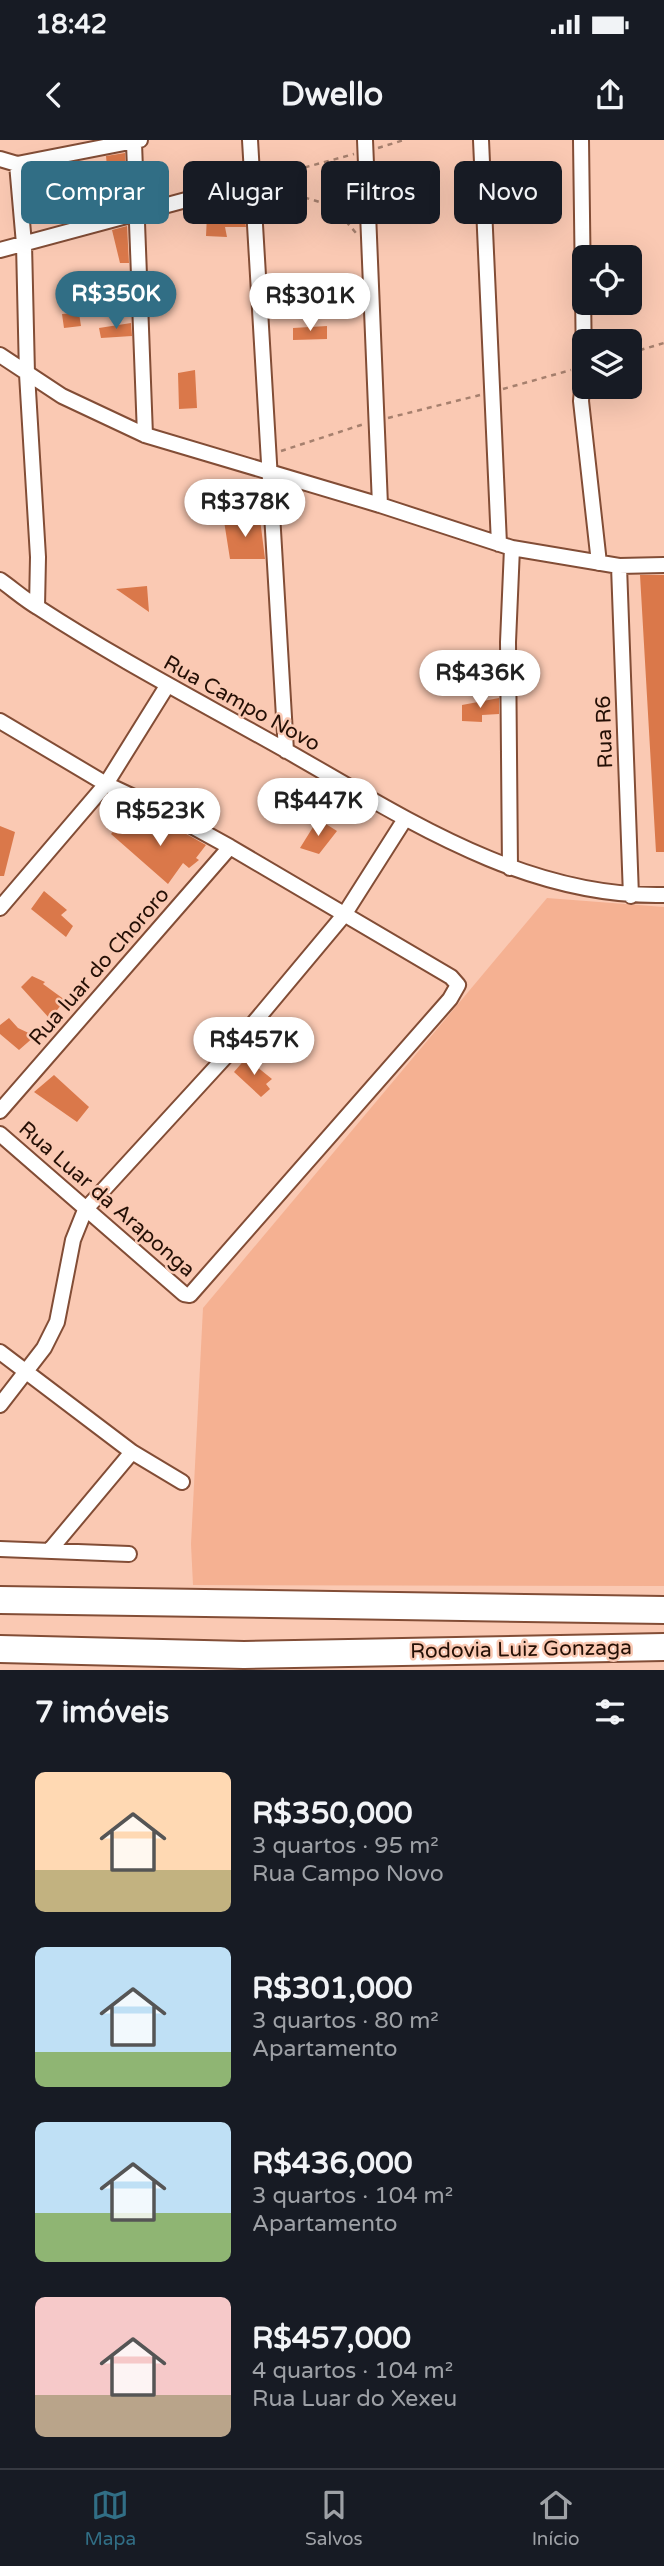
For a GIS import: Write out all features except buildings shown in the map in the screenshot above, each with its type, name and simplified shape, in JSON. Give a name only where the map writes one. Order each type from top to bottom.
[{"type":"highway","name":"Rodovia Luiz Gonzaga","points":[[0,1600],[664,1610]]},
{"type":"highway","name":"Rodovia Luiz Gonzaga","points":[[0,1649],[244,1655],[664,1647]]},
{"type":"street","points":[[250,140],[252,161]]},
{"type":"street","points":[[481,140],[492,392],[505,546],[510,868]]},
{"type":"street","points":[[581,140],[583,329]]},
{"type":"street","points":[[0,159],[17,164],[137,142],[137,161]]},
{"type":"street","points":[[365,145],[380,505]]},
{"type":"street","points":[[17,164],[24,244],[27,374],[38,556],[37,607]]},
{"type":"street","points":[[0,250],[98,224]]},
{"type":"street","points":[[138,224],[145,435]]},
{"type":"street","points":[[255,224],[286,751]]},
{"type":"street","points":[[0,355],[62,396],[145,435],[380,505],[505,546],[619,566],[664,565]]},
{"type":"street","points":[[583,399],[599,563]]},
{"type":"street","name":"Rua R6","points":[[619,566],[631,896]]},
{"type":"street","name":"Rua Campo Novo","points":[[0,580],[37,607],[167,686],[405,819],[510,868],[580,888],[631,896],[664,895]]},
{"type":"street","points":[[0,908],[106,784],[167,686]]},
{"type":"street","points":[[0,721],[106,784],[170,814],[344,915]]},
{"type":"street","points":[[0,1405],[44,1348],[57,1322],[74,1240],[85,1210],[227,1055],[344,915],[405,819]]},
{"type":"street","name":"Rua luar do Chororo","points":[[0,1111],[230,848]]},
{"type":"street","name":"Rua Luar da Araponga","points":[[0,1133],[85,1210],[187,1295],[193,1293],[450,999],[458,985],[451,977],[344,915]]},
{"type":"street","points":[[0,1352],[132,1452],[182,1482]]},
{"type":"street","points":[[50,1550],[132,1452]]},
{"type":"street","points":[[0,1549],[129,1554]]},
{"type":"path","points":[[307,164],[365,145],[404,140]]},
{"type":"path","points":[[307,198],[333,206],[369,249]]},
{"type":"path","points":[[642,349],[664,343]]},
{"type":"path","points":[[268,457],[376,421],[572,370]]},
{"type":"shaded area","points":[[547,898],[664,907],[664,1586],[193,1585],[191,1544],[203,1308]]}]
